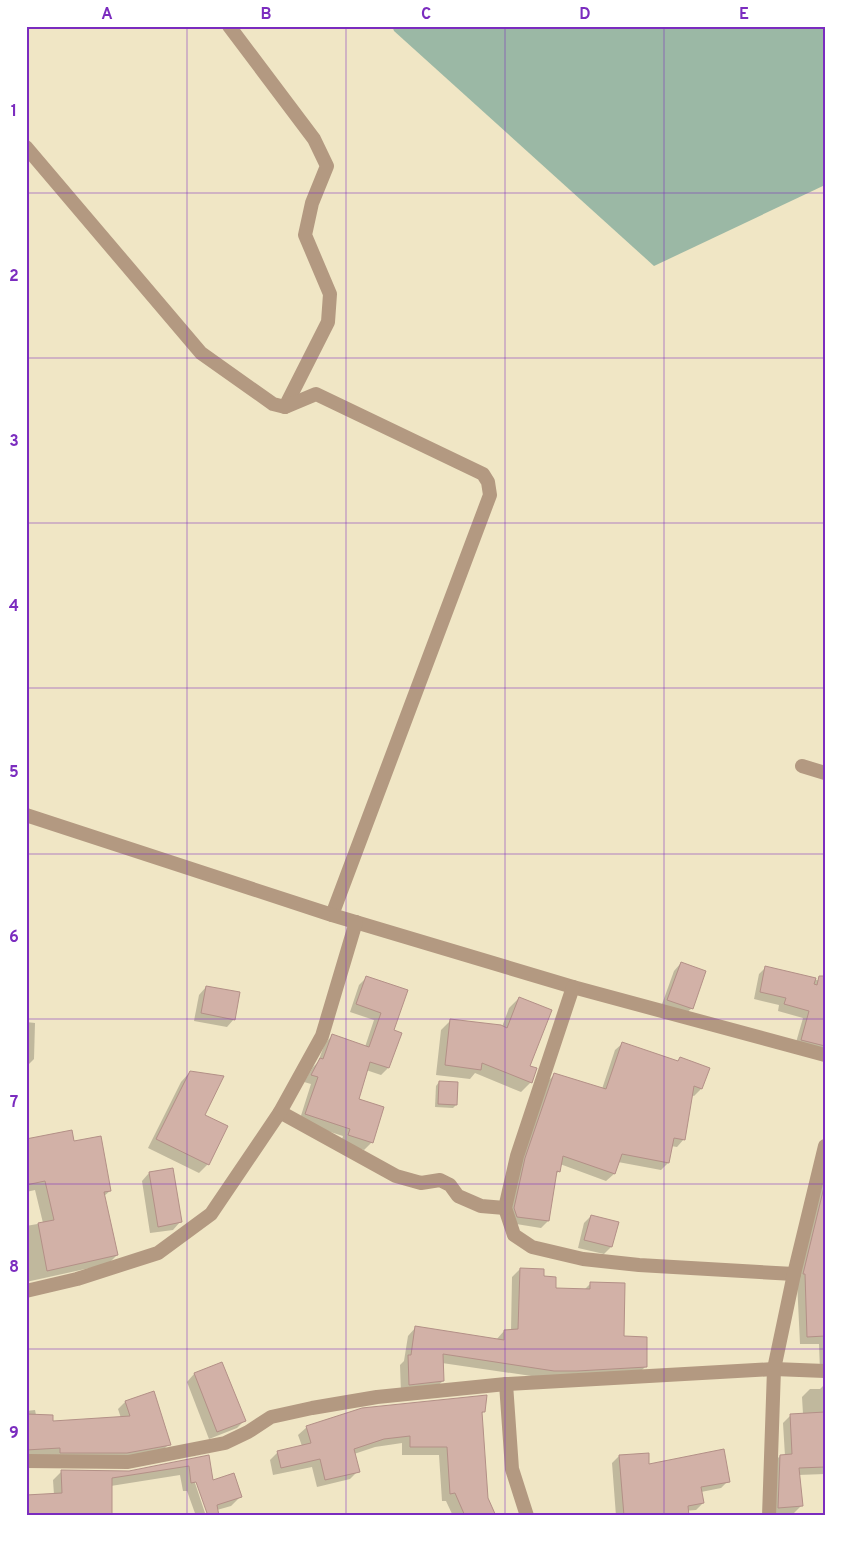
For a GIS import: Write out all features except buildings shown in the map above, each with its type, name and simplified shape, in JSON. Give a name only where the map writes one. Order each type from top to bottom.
[{"type":"street","points":[[229,26],[314,139],[327,166],[312,203],[305,236],[330,294],[328,322],[285,407]]},
{"type":"street","points":[[26,147],[201,353],[273,404],[285,407],[316,394],[483,474],[488,482],[490,495],[332,915]]},
{"type":"street","points":[[802,766],[825,773]]},
{"type":"street","points":[[26,816],[332,915],[573,987],[825,1055]]},
{"type":"street","points":[[26,1291],[77,1279],[158,1253],[211,1214],[280,1112],[322,1036],[356,922]]},
{"type":"street","points":[[573,987],[517,1156],[505,1208],[514,1235],[532,1248],[583,1259],[639,1265],[794,1274]]},
{"type":"street","points":[[280,1112],[396,1176],[420,1183],[440,1180],[450,1185],[458,1196],[481,1206],[505,1208]]},
{"type":"street","points":[[768,1516],[774,1369],[794,1274],[825,1146]]},
{"type":"street","points":[[26,1461],[128,1462],[225,1443],[248,1432],[271,1417],[377,1397],[506,1384],[774,1369],[825,1371]]},
{"type":"street","points":[[506,1384],[512,1469],[526,1516]]},
{"type":"green space","points":[[392,26],[825,26],[825,185],[654,266],[394,31]]}]
